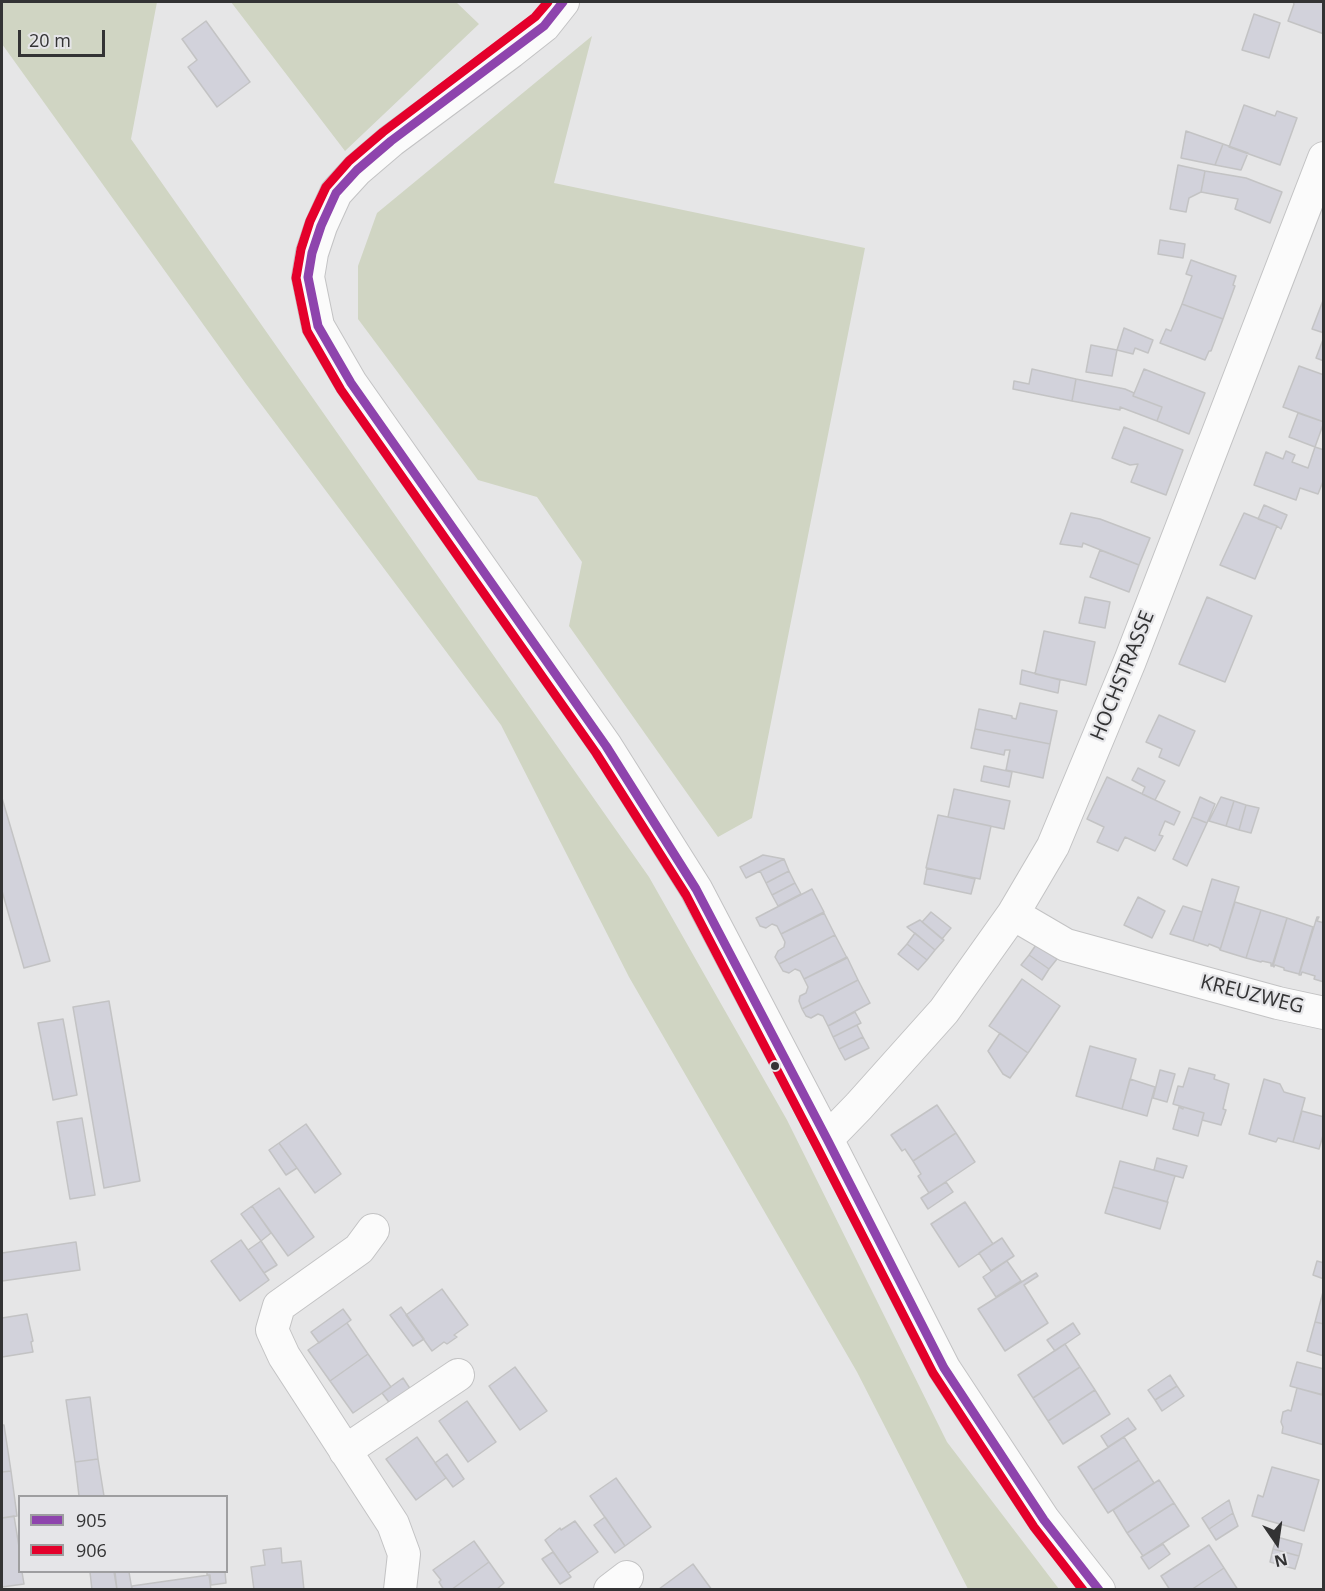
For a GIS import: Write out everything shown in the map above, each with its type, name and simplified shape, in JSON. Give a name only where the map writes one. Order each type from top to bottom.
[{"type":"street","points":[[562,2],[544,26],[391,141],[357,170],[336,193],[321,226],[312,253],[308,277],[318,326],[351,383],[606,746],[696,890],[944,1368],[1044,1520],[1099,1590]]},
{"type":"street","name":"HOCHSTRASSE","points":[[827,1139],[944,1011],[1012,914],[1053,846],[1130,662],[1323,158]]},
{"type":"street","name":"KREUZWEG","points":[[1012,914],[1066,945],[1278,1003],[1323,1013]]},
{"type":"street","points":[[373,1230],[358,1249],[279,1306],[272,1330],[284,1356],[393,1524],[404,1554],[399,1589]]},
{"type":"street","points":[[345,1451],[458,1375]]},
{"type":"green space","points":[[2,2],[157,2],[131,139],[649,877],[787,1120],[947,1442],[1059,1589],[968,1589],[857,1372],[629,977],[501,725],[246,384],[2,44]]},
{"type":"green space","points":[[231,2],[456,2],[479,24],[345,151]]},
{"type":"green space","points":[[592,36],[554,183],[865,248],[752,818],[718,837],[569,626],[582,562],[537,497],[478,480],[358,319],[358,266],[377,213]]},
{"type":"building","points":[[1293,2],[1324,2],[1324,34],[1288,21]]},
{"type":"building","points":[[1254,14],[1280,23],[1269,58],[1242,50]]},
{"type":"building","points":[[206,21],[250,82],[217,107],[188,67],[197,60],[182,39]]},
{"type":"building","points":[[1244,105],[1275,116],[1277,111],[1297,118],[1280,165],[1229,147]]},
{"type":"building","points":[[1186,131],[1223,144],[1215,165],[1181,158]]},
{"type":"building","points":[[1223,144],[1248,153],[1241,170],[1215,165]]},
{"type":"building","points":[[1178,165],[1205,171],[1201,192],[1189,198],[1186,212],[1170,209]]},
{"type":"building","points":[[1205,171],[1246,178],[1282,192],[1270,223],[1235,209],[1238,199],[1201,192]]},
{"type":"building","points":[[1160,240],[1185,244],[1183,258],[1158,254]]},
{"type":"building","points":[[1191,260],[1236,276],[1233,285],[1235,286],[1223,319],[1182,304],[1192,276],[1186,274]]},
{"type":"building","points":[[1324,298],[1324,333],[1312,329]]},
{"type":"building","points":[[1182,304],[1223,319],[1211,351],[1205,360],[1160,343],[1166,329],[1171,331]]},
{"type":"building","points":[[1124,328],[1153,340],[1148,353],[1135,348],[1133,354],[1117,350]]},
{"type":"building","points":[[1324,337],[1324,361],[1316,358]]},
{"type":"building","points":[[1091,345],[1117,350],[1112,376],[1086,372]]},
{"type":"building","points":[[1299,366],[1324,375],[1324,422],[1283,407]]},
{"type":"building","points":[[1032,369],[1076,379],[1072,401],[1013,389],[1014,381],[1029,384]]},
{"type":"building","points":[[1144,369],[1205,393],[1189,434],[1157,421],[1162,407],[1133,396]]},
{"type":"building","points":[[1076,379],[1125,389],[1134,393],[1133,396],[1162,407],[1157,421],[1120,407],[1120,410],[1072,401]]},
{"type":"building","points":[[1298,413],[1324,422],[1315,447],[1289,437]]},
{"type":"building","points":[[1124,427],[1183,450],[1166,495],[1131,482],[1138,464],[1130,465],[1112,458]]},
{"type":"building","points":[[1315,447],[1324,450],[1324,479],[1318,494],[1300,488],[1296,500],[1254,485],[1266,452],[1283,459],[1286,451],[1295,455],[1292,462],[1308,468]]},
{"type":"building","points":[[1264,505],[1287,515],[1281,529],[1258,519]]},
{"type":"building","points":[[1071,513],[1100,519],[1150,538],[1139,565],[1083,543],[1082,547],[1060,544]]},
{"type":"building","points":[[1244,513],[1277,526],[1255,579],[1220,565]]},
{"type":"building","points":[[1100,550],[1139,565],[1129,592],[1090,577]]},
{"type":"building","points":[[1085,597],[1110,602],[1105,628],[1079,623]]},
{"type":"building","points":[[1207,597],[1252,616],[1225,682],[1179,664]]},
{"type":"building","points":[[1044,631],[1095,642],[1086,685],[1035,674]]},
{"type":"building","points":[[1022,670],[1060,680],[1058,693],[1020,684]]},
{"type":"building","points":[[1020,703],[1057,711],[1050,744],[975,729],[979,709],[1012,716],[1016,719]]},
{"type":"building","points":[[1159,715],[1195,731],[1179,766],[1159,757],[1162,749],[1146,742]]},
{"type":"building","points":[[975,729],[1050,744],[1043,778],[1006,770],[1010,750],[1005,750],[1004,755],[971,748]]},
{"type":"building","points":[[984,766],[1012,772],[1009,787],[981,781]]},
{"type":"building","points":[[1138,768],[1165,781],[1155,800],[1142,794],[1145,787],[1132,780]]},
{"type":"building","points":[[1107,777],[1180,812],[1174,825],[1165,821],[1159,835],[1163,836],[1155,851],[1125,837],[1118,851],[1097,842],[1104,827],[1087,819]]},
{"type":"building","points":[[954,789],[1010,801],[1004,829],[948,817]]},
{"type":"building","points":[[1200,797],[1215,804],[1207,823],[1192,817]]},
{"type":"building","points":[[1221,797],[1234,801],[1226,826],[1209,821]]},
{"type":"building","points":[[2,798],[50,961],[24,968],[2,891]]},
{"type":"building","points":[[1234,801],[1246,805],[1239,830],[1226,826]]},
{"type":"building","points":[[1246,805],[1259,808],[1251,833],[1239,830]]},
{"type":"building","points":[[938,815],[991,826],[980,879],[926,868]]},
{"type":"building","points":[[1192,817],[1207,823],[1187,866],[1173,859]]},
{"type":"building","points":[[763,855],[784,859],[746,878],[740,867]]},
{"type":"building","points":[[784,859],[789,871],[766,883],[760,871]]},
{"type":"building","points":[[927,868],[975,879],[971,894],[924,884]]},
{"type":"building","points":[[789,871],[795,883],[772,895],[766,883]]},
{"type":"building","points":[[1212,879],[1239,887],[1220,950],[1209,944],[1208,946],[1193,941]]},
{"type":"building","points":[[795,883],[801,894],[778,906],[772,895]]},
{"type":"building","points":[[812,889],[824,912],[781,934],[777,926],[772,924],[766,928],[760,926],[756,918]]},
{"type":"building","points":[[1138,897],[1165,911],[1152,938],[1124,925]]},
{"type":"building","points":[[1235,902],[1261,910],[1246,958],[1220,950]]},
{"type":"building","points":[[1183,906],[1202,912],[1193,941],[1170,934]]},
{"type":"building","points":[[1261,910],[1287,918],[1272,966],[1271,963],[1246,958]]},
{"type":"building","points":[[931,912],[951,928],[942,939],[922,922]]},
{"type":"building","points":[[824,913],[835,935],[779,964],[775,957],[784,947],[785,942],[781,934]]},
{"type":"building","points":[[1317,917],[1319,917],[1317,921],[1324,923],[1324,982],[1302,972],[1299,975]]},
{"type":"building","points":[[1287,918],[1313,927],[1299,974],[1273,966]]},
{"type":"building","points":[[920,920],[944,940],[935,950],[907,927]]},
{"type":"building","points":[[915,933],[935,950],[927,960],[907,944]]},
{"type":"building","points":[[835,935],[847,958],[804,979],[800,971],[795,969],[789,973],[783,971],[779,964]]},
{"type":"building","points":[[907,944],[927,960],[918,970],[898,954]]},
{"type":"building","points":[[1036,945],[1057,959],[1049,969],[1029,955]]},
{"type":"building","points":[[1029,955],[1049,969],[1042,980],[1021,965]]},
{"type":"building","points":[[847,957],[858,980],[802,1009],[800,996],[806,993],[808,987],[804,979]]},
{"type":"building","points":[[1022,979],[1060,1006],[1028,1053],[989,1026]]},
{"type":"building","points":[[858,980],[870,1003],[828,1026],[823,1016],[818,1014],[811,1018],[806,1016],[802,1009]]},
{"type":"building","points":[[109,1001],[140,1181],[104,1188],[73,1007]]},
{"type":"building","points":[[855,1012],[861,1023],[833,1037],[828,1026]]},
{"type":"building","points":[[63,1019],[77,1095],[53,1100],[38,1023]]},
{"type":"building","points":[[857,1025],[863,1037],[839,1049],[833,1037]]},
{"type":"building","points":[[1000,1033],[1028,1053],[1010,1078],[1003,1074],[988,1051]]},
{"type":"building","points":[[863,1037],[869,1048],[845,1060],[839,1049]]},
{"type":"building","points":[[1090,1046],[1136,1059],[1122,1109],[1076,1096]]},
{"type":"building","points":[[1189,1068],[1215,1075],[1214,1079],[1229,1084],[1223,1109],[1226,1110],[1221,1125],[1202,1120],[1204,1113],[1173,1104],[1178,1086],[1183,1087]]},
{"type":"building","points":[[1160,1070],[1175,1074],[1167,1102],[1153,1098]]},
{"type":"building","points":[[1130,1079],[1155,1087],[1147,1116],[1122,1109]]},
{"type":"building","points":[[1264,1079],[1280,1084],[1284,1092],[1305,1098],[1293,1142],[1278,1138],[1276,1142],[1249,1134]]},
{"type":"building","points":[[937,1105],[956,1133],[913,1161],[905,1149],[902,1151],[891,1135]]},
{"type":"building","points":[[1179,1107],[1204,1113],[1198,1136],[1173,1129]]},
{"type":"building","points":[[1302,1111],[1324,1117],[1324,1132],[1319,1149],[1293,1142]]},
{"type":"building","points":[[82,1118],[95,1195],[70,1199],[57,1122]]},
{"type":"building","points":[[306,1124],[341,1174],[315,1193],[279,1143]]},
{"type":"building","points":[[956,1133],[975,1162],[929,1193],[918,1176],[921,1174],[913,1161]]},
{"type":"building","points":[[279,1143],[297,1168],[286,1175],[269,1150]]},
{"type":"building","points":[[1157,1158],[1187,1166],[1183,1178],[1154,1170]]},
{"type":"building","points":[[1120,1161],[1175,1176],[1167,1202],[1113,1187]]},
{"type":"building","points":[[946,1182],[953,1192],[928,1209],[921,1198]]},
{"type":"building","points":[[1113,1187],[1168,1202],[1160,1229],[1105,1213]]},
{"type":"building","points":[[279,1188],[314,1237],[288,1256],[252,1206]]},
{"type":"building","points":[[965,1202],[993,1244],[959,1267],[931,1224]]},
{"type":"building","points":[[252,1206],[271,1233],[261,1241],[241,1214]]},
{"type":"building","points":[[1002,1238],[1014,1256],[991,1271],[979,1253]]},
{"type":"building","points":[[241,1240],[269,1280],[240,1301],[211,1261]]},
{"type":"building","points":[[261,1241],[277,1265],[264,1273],[248,1250]]},
{"type":"building","points":[[76,1242],[80,1270],[2,1281],[2,1253]]},
{"type":"building","points":[[1007,1261],[1021,1281],[996,1297],[983,1277]]},
{"type":"building","points":[[1317,1261],[1324,1263],[1324,1279],[1313,1275]]},
{"type":"building","points":[[1036,1273],[1038,1276],[1024,1285],[1048,1323],[1005,1351],[978,1309]]},
{"type":"building","points":[[442,1289],[468,1325],[454,1335],[457,1337],[447,1344],[444,1342],[432,1351],[406,1315]]},
{"type":"building","points":[[1324,1292],[1324,1324],[1315,1322]]},
{"type":"building","points":[[401,1307],[424,1339],[413,1346],[390,1315]]},
{"type":"building","points":[[343,1309],[351,1320],[319,1343],[311,1332]]},
{"type":"building","points":[[27,1314],[33,1352],[2,1357],[2,1318]]},
{"type":"building","points":[[1315,1322],[1324,1324],[1324,1356],[1307,1351]]},
{"type":"building","points":[[347,1323],[368,1354],[330,1381],[308,1350]]},
{"type":"building","points":[[1073,1323],[1080,1334],[1055,1351],[1047,1340]]},
{"type":"building","points":[[1065,1344],[1080,1367],[1033,1398],[1018,1375]]},
{"type":"building","points":[[368,1354],[391,1387],[353,1413],[330,1381]]},
{"type":"building","points":[[1297,1362],[1324,1369],[1322,1395],[1290,1386]]},
{"type":"building","points":[[515,1367],[547,1411],[520,1430],[489,1386]]},
{"type":"building","points":[[1080,1367],[1095,1390],[1048,1421],[1033,1398]]},
{"type":"building","points":[[1170,1375],[1177,1386],[1155,1400],[1148,1390]]},
{"type":"building","points":[[403,1378],[411,1390],[391,1405],[382,1393]]},
{"type":"building","points":[[1177,1386],[1184,1396],[1162,1411],[1155,1400]]},
{"type":"building","points":[[1297,1388],[1324,1395],[1324,1445],[1282,1433],[1283,1412],[1291,1411]]},
{"type":"building","points":[[1095,1390],[1110,1414],[1063,1444],[1048,1421]]},
{"type":"building","points":[[90,1397],[98,1459],[75,1462],[66,1400]]},
{"type":"building","points":[[467,1401],[496,1442],[468,1462],[439,1421]]},
{"type":"building","points":[[1128,1418],[1136,1429],[1108,1447],[1101,1436]]},
{"type":"building","points":[[2,1425],[4,1425],[11,1471],[2,1472]]},
{"type":"building","points":[[417,1437],[446,1478],[416,1500],[386,1459]]},
{"type":"building","points":[[1124,1437],[1139,1460],[1093,1490],[1078,1467]]},
{"type":"building","points":[[447,1454],[464,1479],[453,1487],[435,1463]]},
{"type":"building","points":[[98,1459],[104,1495],[79,1495],[75,1462]]},
{"type":"building","points":[[1139,1460],[1154,1483],[1108,1513],[1093,1490]]},
{"type":"building","points":[[1272,1467],[1319,1480],[1304,1531],[1252,1516],[1258,1495],[1263,1497]]},
{"type":"building","points":[[11,1471],[17,1516],[2,1518],[2,1472]]},
{"type":"building","points":[[616,1478],[651,1527],[625,1546],[590,1496]]},
{"type":"building","points":[[1159,1480],[1174,1503],[1127,1533],[1113,1510]]},
{"type":"building","points":[[1229,1500],[1233,1513],[1209,1529],[1202,1518]]},
{"type":"building","points":[[1174,1503],[1189,1526],[1143,1556],[1127,1533]]},
{"type":"building","points":[[1233,1513],[1238,1526],[1216,1540],[1209,1529]]},
{"type":"building","points":[[14,1516],[18,1541],[18,1573],[22,1573],[24,1584],[2,1587],[2,1518]]},
{"type":"building","points":[[605,1517],[625,1546],[615,1553],[594,1525]]},
{"type":"building","points":[[575,1521],[598,1552],[568,1573],[545,1540],[560,1528],[561,1530]]},
{"type":"building","points":[[1277,1537],[1302,1544],[1299,1556],[1273,1549]]},
{"type":"building","points":[[474,1541],[489,1562],[451,1590],[444,1590],[439,1582],[441,1580],[433,1570]]},
{"type":"building","points":[[1163,1544],[1170,1554],[1149,1569],[1141,1557]]},
{"type":"building","points":[[1209,1545],[1224,1568],[1191,1590],[1170,1590],[1161,1576]]},
{"type":"building","points":[[281,1548],[282,1563],[301,1561],[304,1590],[254,1590],[251,1567],[265,1565],[263,1550]]},
{"type":"building","points":[[1273,1549],[1299,1556],[1295,1569],[1270,1562]]},
{"type":"building","points":[[553,1552],[571,1577],[560,1584],[542,1559]]},
{"type":"building","points":[[489,1562],[504,1583],[496,1590],[451,1590]]},
{"type":"building","points":[[693,1564],[712,1590],[659,1590],[659,1589]]},
{"type":"building","points":[[1224,1568],[1238,1590],[1191,1590]]},
{"type":"building","points":[[90,1573],[114,1573],[117,1590],[92,1590]]},
{"type":"building","points":[[115,1573],[129,1573],[132,1590],[117,1590]]},
{"type":"building","points":[[207,1573],[225,1573],[226,1583],[211,1585],[210,1575]]},
{"type":"building","points":[[209,1575],[211,1590],[132,1590],[132,1586]]},
{"type":"transit line","name":"906","points":[[548,2],[535,17],[383,132],[349,161],[326,187],[310,221],[301,249],[296,278],[307,331],[341,390],[596,753],[686,895],[933,1373],[1034,1527],[1083,1590]]},
{"type":"transit line","name":"905","points":[[563,2],[544,26],[391,141],[357,170],[336,193],[321,226],[312,253],[308,277],[318,326],[351,383],[606,746],[696,889],[944,1368],[1044,1520],[1099,1590]]}]
